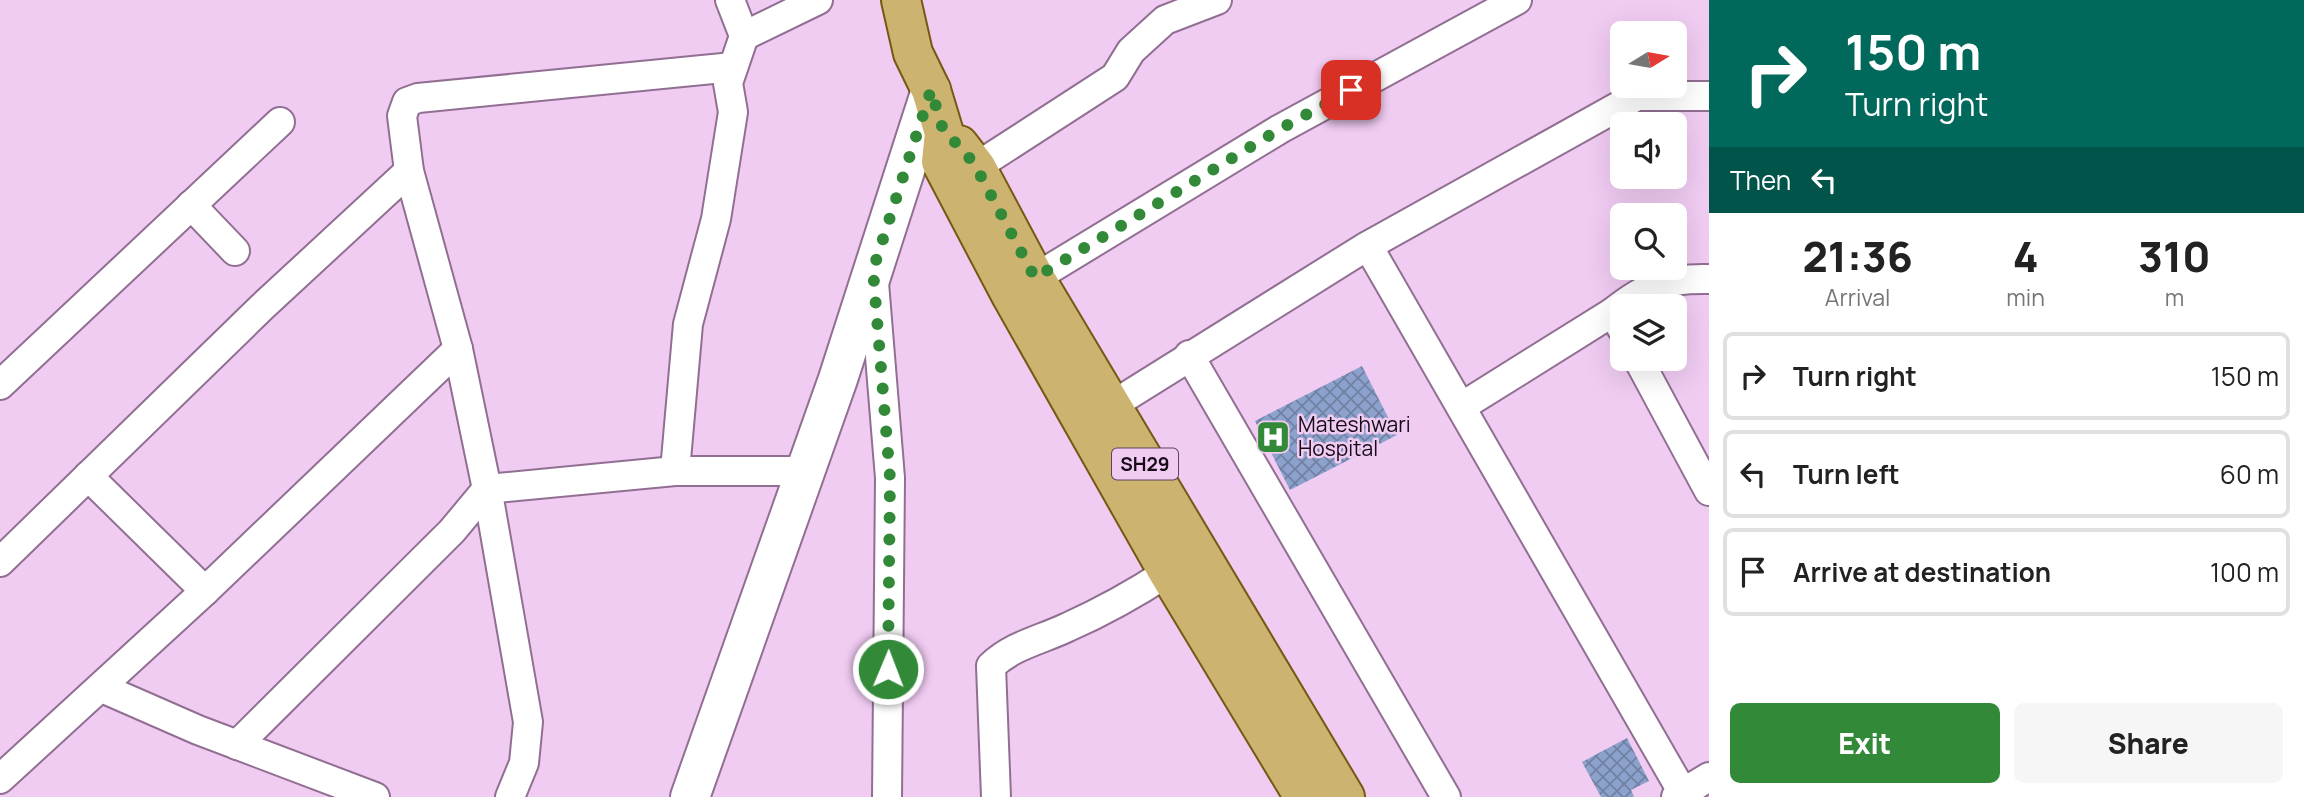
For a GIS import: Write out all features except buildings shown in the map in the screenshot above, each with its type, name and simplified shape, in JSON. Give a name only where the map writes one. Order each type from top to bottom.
[{"type":"main road","name":"SH29","points":[[901,0],[913,52],[931,90],[944,133],[962,148],[976,167],[1035,278],[1097,414],[1345,797]]},
{"type":"main road","points":[[944,133],[941,162],[1011,295],[1097,414],[1168,572],[1304,797]]},
{"type":"street","points":[[675,471],[688,324],[716,219],[733,112],[728,83],[744,36],[730,0]]},
{"type":"street","points":[[744,36],[818,0]]},
{"type":"street","points":[[976,167],[1115,77],[1130,51],[1165,20],[1217,0]]},
{"type":"street","points":[[1035,278],[1280,129],[1517,0]]},
{"type":"street","points":[[510,797],[524,763],[528,722],[487,489],[457,349],[410,171],[402,116],[408,102],[418,98],[601,77],[733,67]]},
{"type":"street","points":[[690,797],[805,471],[931,90]]},
{"type":"street","points":[[1097,414],[1368,246],[1637,96],[1709,96]]},
{"type":"street","points":[[0,385],[280,122]]},
{"type":"street","points":[[0,562],[370,204],[410,171]]},
{"type":"street","points":[[191,205],[235,251]]},
{"type":"street","points":[[1368,246],[1680,795],[1709,777]]},
{"type":"street","points":[[873,270],[890,478],[887,797]]},
{"type":"street","points":[[1636,294],[1676,278],[1709,279]]},
{"type":"street","points":[[1461,407],[1610,324]]},
{"type":"street","points":[[0,779],[102,688],[457,349]]},
{"type":"street","points":[[1189,355],[1446,797]]},
{"type":"street","points":[[1644,371],[1709,491]]},
{"type":"street","points":[[237,745],[452,531],[487,489],[675,471],[805,471]]},
{"type":"street","points":[[88,477],[205,591]]},
{"type":"street","points":[[996,797],[991,666],[1002,656],[1026,643],[1120,604],[1168,572]]},
{"type":"street","points":[[102,688],[237,745],[375,797]]},
{"type":"place","name":"Mateshwari Hospital","points":[[1273,437]]},
{"type":"route","points":[[888,669],[890,478],[873,270],[931,90],[944,133],[962,148],[976,167],[1035,278],[1280,129],[1351,90]]}]
